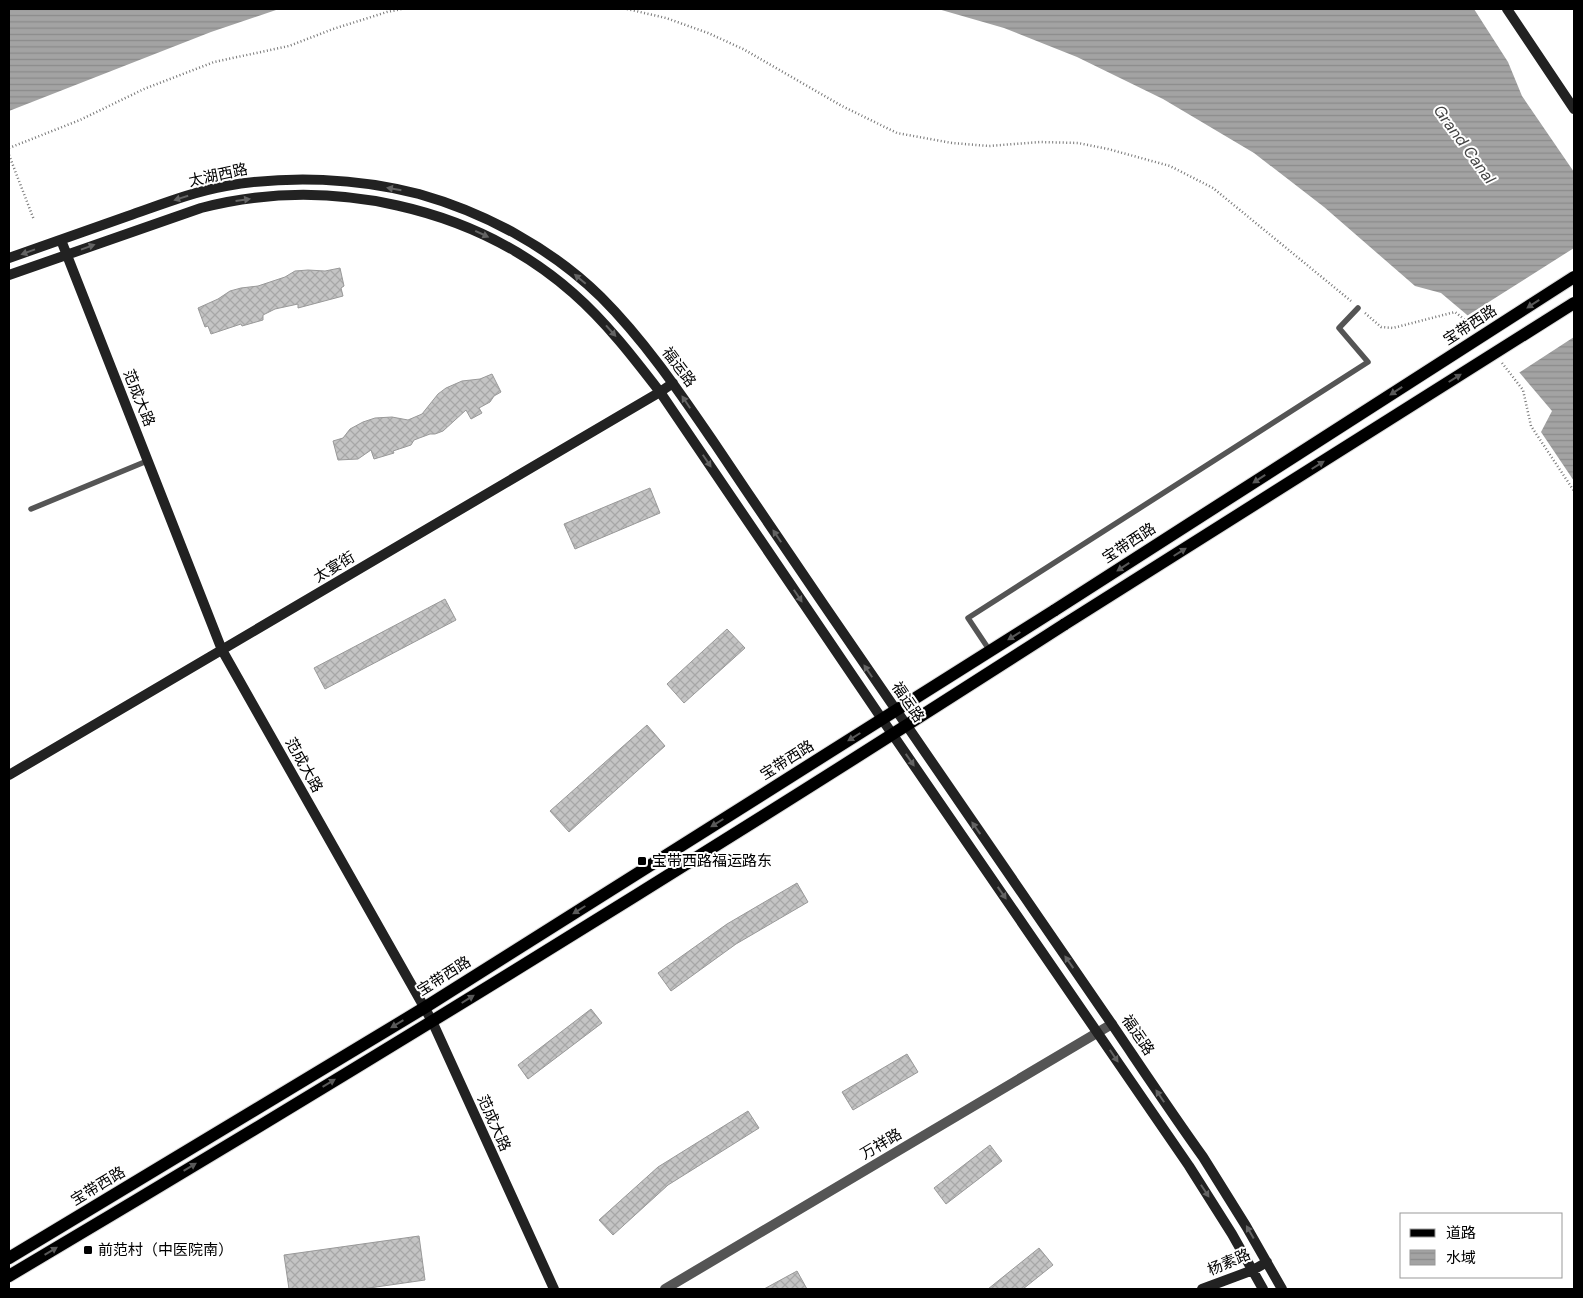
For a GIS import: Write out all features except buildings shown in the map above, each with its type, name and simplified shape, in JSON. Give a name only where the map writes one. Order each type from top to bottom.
[{"type":"main road","points":[[1507,9],[1574,109]]},
{"type":"main road","name":"太湖西路","points":[[9,258],[196,193],[226,186],[303,179],[338,181],[413,193],[441,201]]},
{"type":"main road","name":"太湖西路","points":[[9,275],[183,214],[215,205],[258,197],[336,196],[410,208],[437,216]]},
{"type":"main road","name":"福运路","points":[[441,201],[475,213],[505,228],[564,265],[601,297],[620,317],[673,382],[906,726],[1228,1195],[1282,1289]]},
{"type":"main road","name":"福运路","points":[[437,216],[497,241],[530,260],[555,278],[590,308],[608,327],[660,392],[892,735],[1209,1196],[1263,1289]]},
{"type":"main road","name":"范成大路","points":[[61,240],[222,650],[432,1022],[554,1289]]},
{"type":"main road","name":"宝带西路","points":[[9,1258],[424,1008],[1056,610],[1574,277]]},
{"type":"main road","name":"宝带西路","points":[[9,1276],[432,1022],[892,735],[1574,303]]},
{"type":"main road","name":"太宴街","points":[[9,775],[660,392],[673,382]]},
{"type":"main road","name":"杨素路","points":[[1202,1289],[1253,1270],[1267,1262]]},
{"type":"street","name":"万祥路","points":[[665,1289],[1112,1024]]},
{"type":"lane","points":[[990,651],[968,618],[1368,362],[1339,328],[1358,308]]},
{"type":"lane","points":[[31,509],[147,461]]},
{"type":"path","points":[[9,148],[80,120],[144,89],[214,62],[289,46],[332,29],[402,9]]},
{"type":"path","points":[[627,9],[666,18],[708,33],[743,49],[842,106],[897,133],[952,143],[989,146],[1040,142],[1078,144],[1108,149],[1170,166],[1213,188],[1381,327],[1393,328],[1455,312],[1475,330]]},
{"type":"path","points":[[9,155],[34,220]]},
{"type":"path","points":[[1499,360],[1523,390],[1531,426],[1574,491]]},
{"type":"water","points":[[9,9],[279,9],[211,32],[9,111]]},
{"type":"water","name":"Grand Canal","points":[[938,9],[1474,9],[1508,62],[1522,96],[1574,172],[1574,481],[1541,432],[1552,411],[1479,325],[1441,293],[1415,286],[1324,207],[1254,153],[1163,99],[1077,57],[1004,28]]},
{"type":"pier","points":[[1574,248],[1574,337],[1517,374],[1477,327],[1465,317]]},
{"type":"place","name":"宝带西路福运路东","points":[[642,861]]},
{"type":"place","name":"前范村（中医院南）","points":[[88,1250]]}]
